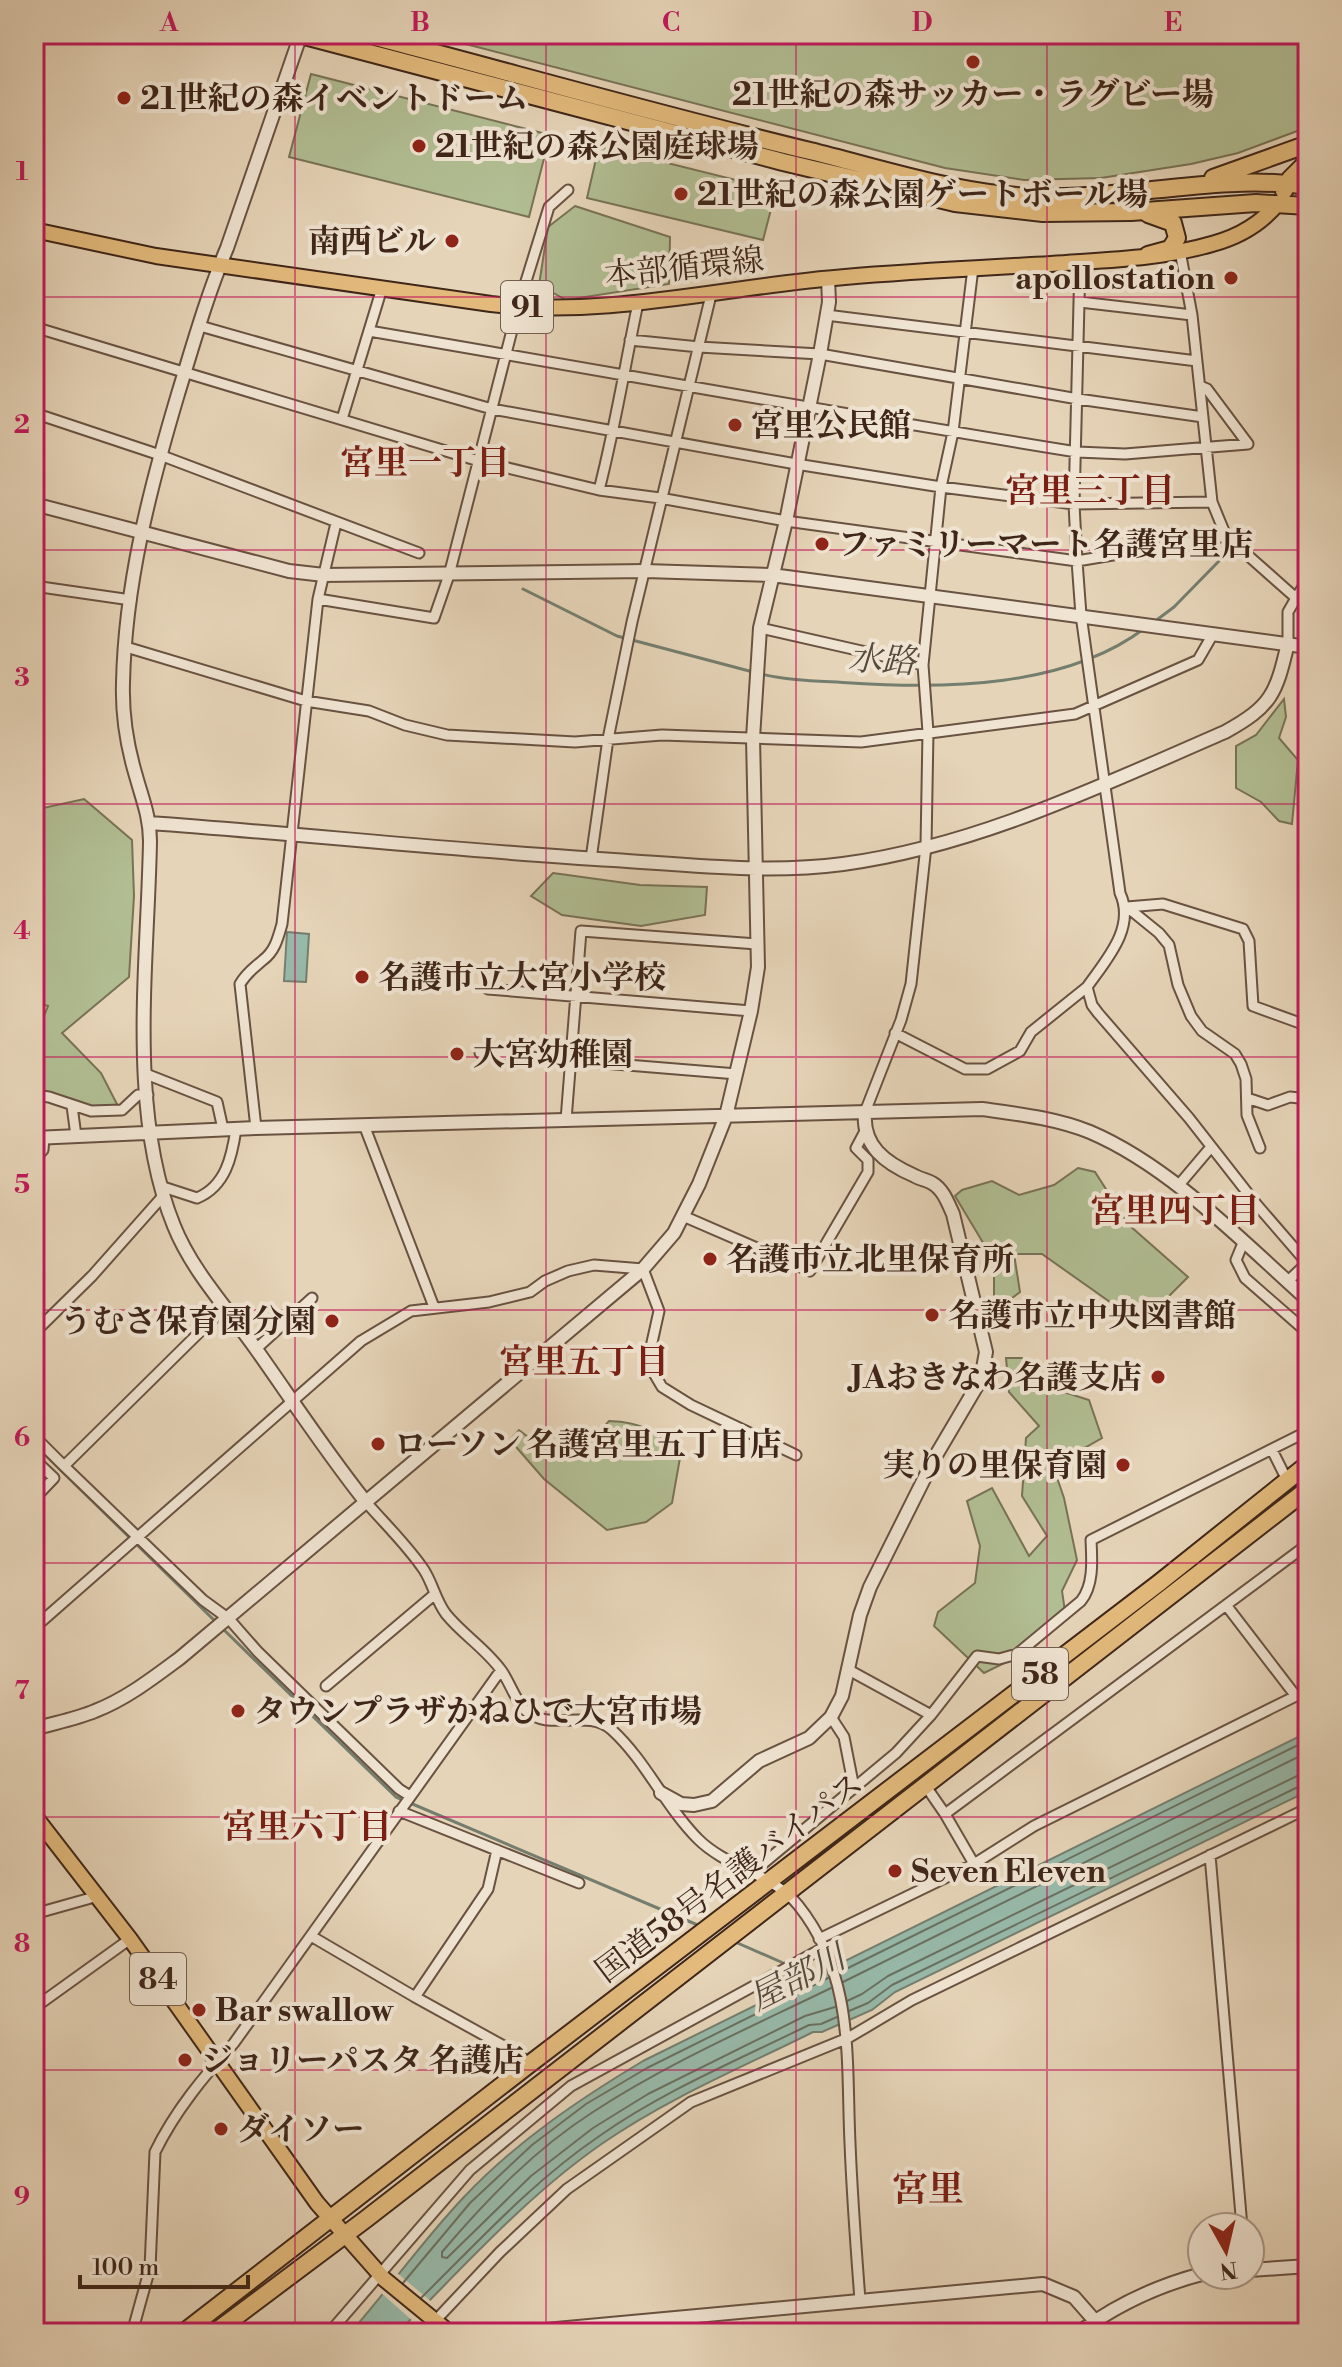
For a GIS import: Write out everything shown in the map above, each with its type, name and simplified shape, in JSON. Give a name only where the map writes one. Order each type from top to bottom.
[{"type":"highway","points":[[300,34],[783,162],[955,203],[1043,213],[1131,212],[1278,203],[1308,206]]},
{"type":"highway","points":[[364,34],[787,146],[966,189],[1039,198],[1075,198],[1229,183],[1308,186]]},
{"type":"highway","points":[[1189,187],[1308,144]]},
{"type":"highway","name":"本部循環線","points":[[1278,203],[1288,183],[1308,161]]},
{"type":"highway","points":[[1131,212],[1166,218],[1175,228],[1177,238],[1174,245],[1148,255]]},
{"type":"highway","name":"国道58号名護バイパス","points":[[183,2333],[1308,1464]]},
{"type":"highway","name":"国道58号名護バイパス","points":[[214,2333],[1308,1489]]},
{"type":"main road","name":"本部循環線","points":[[34,230],[120,250],[518,307],[638,303],[828,279],[1080,262],[1180,251],[1232,238],[1260,221],[1278,203]]},
{"type":"main road","name":"84","points":[[34,1815],[130,1939],[331,2220],[382,2277],[450,2333]]},
{"type":"street","points":[[300,34],[212,282],[184,373],[141,533],[131,600],[123,682],[124,717],[149,823],[143,994],[150,1132],[162,1191],[175,1229],[194,1263],[365,1501],[424,1570],[445,1613],[476,1641],[501,1670],[526,1711],[551,1720],[577,1718],[603,1722],[626,1743],[661,1793],[701,1841],[722,1857],[770,1881],[786,1893],[805,1915],[821,1944],[840,1992],[846,2022],[847,2100],[860,2300]]},
{"type":"street","points":[[318,599],[434,618],[449,575],[518,307],[549,207],[568,190]]},
{"type":"street","points":[[1180,251],[1192,315],[1212,502],[1226,536],[1296,598]]},
{"type":"street","points":[[1080,262],[1074,504],[1077,561],[1081,615],[1120,893],[1127,907],[1169,945],[1178,985],[1191,1016],[1212,1041],[1235,1054],[1246,1079],[1247,1115],[1260,1148]]},
{"type":"street","points":[[683,1216],[810,1271],[868,1172],[868,1160],[856,1148],[864,1133],[865,1112],[911,984],[926,846],[928,732],[923,665],[934,542],[941,487],[953,432],[973,268]]},
{"type":"street","points":[[34,1729],[93,1718],[149,1681],[223,1624],[643,1269],[674,1233],[699,1184],[726,1116],[751,1011],[758,967],[753,738],[760,628],[786,521],[820,354],[828,279]]},
{"type":"street","points":[[342,419],[382,288]]},
{"type":"street","points":[[591,859],[608,739],[660,498],[711,295]]},
{"type":"street","points":[[1080,302],[1192,315]]},
{"type":"street","points":[[599,490],[614,431],[622,374],[638,303]]},
{"type":"street","points":[[826,315],[1197,361]]},
{"type":"street","points":[[200,326],[492,409],[796,464],[1074,504],[1212,502]]},
{"type":"street","points":[[34,327],[479,461],[599,490],[786,521],[1077,561],[1226,536]]},
{"type":"street","points":[[369,331],[622,374],[689,389],[1077,452],[1125,454],[1248,444],[1207,389],[1200,386]]},
{"type":"street","points":[[630,340],[820,354],[1078,399],[1203,417]]},
{"type":"street","points":[[34,413],[160,455],[419,553]]},
{"type":"street","points":[[34,504],[289,571],[324,575],[645,571],[772,575],[1308,647]]},
{"type":"street","points":[[256,1128],[240,984],[247,970],[265,959],[276,945],[282,924],[318,599],[336,523]]},
{"type":"street","points":[[149,823],[591,859],[756,869],[847,864],[926,846],[1024,815],[1225,732],[1258,711],[1279,683],[1288,643],[1288,612],[1308,579]]},
{"type":"street","points":[[34,586],[131,600]]},
{"type":"street","points":[[760,628],[923,665]]},
{"type":"street","points":[[126,647],[306,701],[369,711],[405,725],[447,735],[575,742],[662,735],[861,742],[1075,714],[1198,660],[1213,634]]},
{"type":"street","points":[[1127,907],[1163,904],[1243,929],[1249,941],[1253,1006],[1308,1026]]},
{"type":"street","points":[[895,1033],[965,1069],[987,1069],[1020,1051],[1031,1032],[1087,987],[1120,940],[1127,907]]},
{"type":"street","points":[[566,1120],[581,931],[757,944]]},
{"type":"street","points":[[1087,987],[1092,1005],[1098,1013],[1308,1264],[1287,1282]]},
{"type":"street","points":[[488,989],[751,1011]]},
{"type":"street","points":[[480,1053],[737,1074]]},
{"type":"street","points":[[146,1074],[217,1102],[229,1129],[233,1154],[227,1170],[205,1194],[197,1198],[162,1191]]},
{"type":"street","points":[[34,1095],[91,1111],[122,1110],[138,1095],[148,1095]]},
{"type":"street","points":[[1247,1098],[1268,1105],[1290,1097],[1308,1099]]},
{"type":"street","points":[[72,1106],[76,1136]]},
{"type":"street","points":[[34,1159],[43,1150],[39,1138],[150,1132],[982,1109],[1039,1117],[1087,1131],[1134,1154],[1178,1186],[1308,1300]]},
{"type":"street","points":[[364,1125],[434,1307]]},
{"type":"street","points":[[661,1793],[681,1804],[712,1801],[759,1761],[809,1738],[831,1717],[842,1696],[860,1615],[870,1587],[935,1457],[981,1379],[986,1360],[953,1214],[933,1183],[908,1173],[880,1153],[868,1142],[864,1133]]},
{"type":"street","points":[[1178,1186],[1211,1147]]},
{"type":"street","points":[[34,1333],[92,1276],[162,1191]]},
{"type":"street","points":[[1243,1243],[1236,1260],[1245,1278],[1308,1333]]},
{"type":"street","points":[[34,1628],[361,1341],[411,1311],[489,1302],[530,1292],[568,1271],[594,1265],[643,1269]]},
{"type":"street","points":[[643,1269],[659,1311],[649,1356],[652,1370],[662,1387],[691,1405],[796,1455]]},
{"type":"street","points":[[256,1349],[312,1298]]},
{"type":"street","points":[[64,1466],[225,1307]]},
{"type":"street","points":[[753,1872],[896,1753],[931,1715],[977,1656],[999,1659],[1017,1654],[1081,1601],[1088,1593],[1090,1583],[1091,1540],[1308,1431]]},
{"type":"street","points":[[34,1436],[203,1600],[223,1624],[258,1652],[399,1789],[410,1796]]},
{"type":"street","points":[[1272,1450],[1288,1482]]},
{"type":"street","points":[[34,1459],[54,1478],[34,1499]]},
{"type":"street","points":[[945,1814],[1308,1544]]},
{"type":"street","points":[[1299,1551],[1308,1563]]},
{"type":"street","points":[[326,1686],[435,1594]]},
{"type":"street","points":[[1226,1605],[1295,1695]]},
{"type":"street","points":[[847,1669],[931,1715]]},
{"type":"street","points":[[132,2333],[150,2268],[155,2152],[185,2102],[234,2043],[501,1670]]},
{"type":"street","points":[[329,2333],[382,2277],[470,2170],[571,2086],[821,1944],[974,1864],[1034,1826],[1308,1690]]},
{"type":"street","points":[[831,1717],[844,1737],[854,1788]]},
{"type":"street","points":[[925,1785],[974,1864]]},
{"type":"street","points":[[433,2320],[500,2252],[591,2169],[691,2102],[848,2038],[912,2000],[1308,1808]]},
{"type":"street","points":[[399,1811],[579,1883]]},
{"type":"street","points":[[415,1997],[488,1889],[497,1850]]},
{"type":"street","points":[[1210,1855],[1241,2211]]},
{"type":"street","points":[[34,1914],[98,1896]]},
{"type":"street","points":[[311,1936],[520,2055],[527,2066]]},
{"type":"street","points":[[34,2008],[130,1939]]},
{"type":"street","points":[[557,2070],[571,2086]]},
{"type":"street","points":[[1266,2269],[1308,2266]]},
{"type":"street","points":[[1078,2333],[1151,2290],[1186,2279]]},
{"type":"street","points":[[513,2333],[1043,2284],[1074,2297],[1095,2321]]},
{"type":"shaded area","points":[[427,34],[1308,34],[1308,127],[1238,153],[1191,164],[1101,178],[1024,180],[945,168]]},
{"type":"shaded area","name":"21世紀の森公園庭球場","points":[[311,74],[550,135],[529,217],[289,157]]},
{"type":"shaded area","name":"21世紀の森公園ゲートボール場","points":[[599,146],[776,190],[763,240],[587,198]]},
{"type":"shaded area","points":[[575,206],[670,237],[669,284],[566,300],[539,285],[548,227]]},
{"type":"shaded area","points":[[1284,699],[1286,717],[1279,738],[1298,760],[1292,824],[1279,821],[1261,802],[1236,788],[1236,746],[1256,735]]},
{"type":"shaded area","points":[[84,799],[132,840],[134,896],[129,977],[62,1033],[101,1073],[119,1108],[101,1111],[34,1091],[34,1041],[48,1006],[34,1002],[34,810]]},
{"type":"shaded area","points":[[553,873],[640,885],[707,887],[705,915],[641,926],[562,915],[531,896]]},
{"type":"shaded area","points":[[1078,1168],[1095,1172],[1129,1225],[1188,1277],[1164,1301],[1169,1328],[1144,1326],[1042,1254],[1014,1254],[1020,1292],[1003,1305],[994,1300],[994,1261],[955,1196],[962,1190],[992,1181],[1019,1195],[1054,1185]]},
{"type":"shaded area","points":[[1006,1358],[1022,1358],[1048,1387],[1089,1400],[1102,1438],[1053,1466],[1064,1498],[1077,1560],[1062,1591],[1066,1618],[1031,1650],[984,1673],[934,1626],[938,1612],[975,1583],[980,1546],[967,1501],[992,1488],[1029,1556],[1047,1536],[1022,1496],[1026,1438],[1039,1426],[1009,1392]]},
{"type":"shaded area","points":[[609,1421],[650,1430],[666,1441],[680,1458],[672,1503],[646,1522],[607,1530],[544,1479],[510,1440],[519,1430],[545,1450],[583,1450]]},
{"type":"water","points":[[287,932],[309,934],[306,982],[284,981]]},
{"type":"water","points":[[1308,1732],[1308,1791],[895,1992],[872,2010],[822,2032],[813,2032],[653,2112],[603,2143],[548,2186],[397,2333],[350,2333],[434,2230],[484,2177],[549,2123],[619,2076],[643,2061]]},
{"type":"pier","points":[[396,2272],[433,2303],[414,2322],[380,2292]]},
{"type":"waterway","name":"水路","points":[[1154,622],[1174,607],[1219,561]]},
{"type":"waterway","name":"水路","points":[[523,589],[617,636],[753,672]]},
{"type":"waterway","name":"水路","points":[[761,674],[887,685],[1004,680],[1079,663],[1114,648],[1145,628]]},
{"type":"waterway","points":[[34,1444],[217,1623]]},
{"type":"waterway","points":[[223,1629],[396,1797],[700,1926]]},
{"type":"waterway","name":"屋部川","points":[[733,1941],[781,1962],[812,1980]]},
{"type":"place","name":"21世紀の森サッカー・ラグビー場","points":[[973,62]]},
{"type":"place","name":"21世紀の森イベントドーム","points":[[124,98]]},
{"type":"place","name":"21世紀の森公園庭球場","points":[[419,146]]},
{"type":"place","name":"21世紀の森公園ゲートボール場","points":[[681,194]]},
{"type":"place","name":"南西ビル","points":[[452,241]]},
{"type":"place","name":"apollostation","points":[[1231,278]]},
{"type":"place","name":"宮里公民館","points":[[735,425]]},
{"type":"place","name":"ファミリーマート名護宮里店","points":[[822,544]]},
{"type":"place","name":"名護市立大宮小学校","points":[[362,977]]},
{"type":"place","name":"大宮幼稚園","points":[[457,1054]]},
{"type":"place","name":"名護市立北里保育所","points":[[710,1259]]},
{"type":"place","name":"名護市立中央図書館","points":[[932,1315]]},
{"type":"place","name":"うむさ保育園分園","points":[[332,1321]]},
{"type":"place","name":"JAおきなわ名護支店","points":[[1158,1377]]},
{"type":"place","name":"ローソン 名護宮里五丁目店","points":[[378,1444]]},
{"type":"place","name":"実りの里保育園","points":[[1123,1465]]},
{"type":"place","name":"タウンプラザかねひで大宮市場","points":[[238,1711]]},
{"type":"place","name":"Seven Eleven","points":[[895,1871]]},
{"type":"place","name":"Bar swallow","points":[[199,2010]]},
{"type":"place","name":"ジョリーパスタ 名護店","points":[[185,2060]]},
{"type":"place","name":"ダイソー","points":[[221,2129]]},
{"type":"district","name":"宮里一丁目","points":[[425,462]]},
{"type":"district","name":"宮里三丁目","points":[[1090,490]]},
{"type":"district","name":"宮里四丁目","points":[[1175,1210]]},
{"type":"district","name":"宮里五丁目","points":[[584,1361]]},
{"type":"district","name":"宮里六丁目","points":[[307,1826]]},
{"type":"district","name":"宮里","points":[[928,2188]]}]
